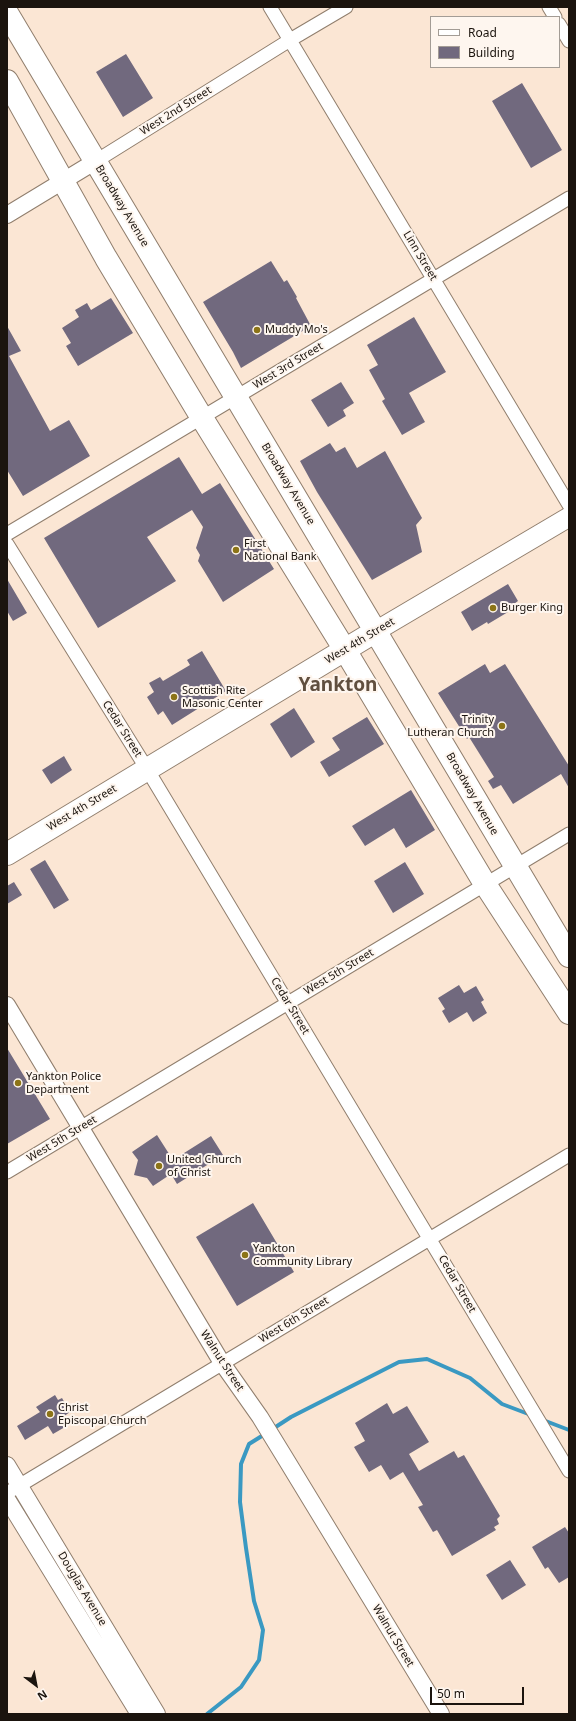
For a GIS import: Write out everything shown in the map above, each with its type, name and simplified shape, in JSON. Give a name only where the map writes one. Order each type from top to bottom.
[{"type":"highway","name":"Broadway Avenue","points":[[7,13],[569,956]]},
{"type":"highway","points":[[7,81],[106,258],[202,418],[345,650],[485,884],[569,1013]]},
{"type":"highway","name":"West 4th Street","points":[[7,854],[376,631]]},
{"type":"main road","name":"West 4th Street","points":[[376,631],[569,517]]},
{"type":"street","name":"Linn Street","points":[[270,7],[569,505]]},
{"type":"street","name":"West 2nd Street","points":[[7,214],[346,7]]},
{"type":"street","points":[[549,7],[554,16]]},
{"type":"street","points":[[560,26],[569,41]]},
{"type":"street","name":"West 3rd Street","points":[[7,534],[569,198]]},
{"type":"street","name":"Cedar Street","points":[[7,544],[147,769],[569,1471]]},
{"type":"street","name":"West 5th Street","points":[[7,1172],[569,834]]},
{"type":"street","name":"Walnut Street","points":[[7,1005],[222,1363],[260,1417],[441,1714]]},
{"type":"street","name":"West 6th Street","points":[[13,1489],[569,1155]]},
{"type":"street","name":"Douglas Avenue","points":[[7,1465],[13,1489],[157,1713]]},
{"type":"street","name":"Douglas Avenue","points":[[7,1499],[139,1714]]},
{"type":"building","points":[[126,54],[153,98],[123,117],[96,72]]},
{"type":"building","points":[[522,83],[562,150],[531,168],[492,101]]},
{"type":"building","points":[[271,261],[284,282],[287,280],[311,326],[241,368],[203,302]]},
{"type":"building","points":[[111,298],[133,333],[78,366],[66,346],[71,343],[62,328],[79,317],[75,310],[87,303],[91,310]]},
{"type":"building","points":[[414,317],[446,372],[409,393],[425,422],[402,435],[382,401],[385,399],[369,370],[378,365],[367,345]]},
{"type":"building","points":[[7,326],[21,351],[9,356],[50,431],[69,420],[90,456],[23,496],[7,470]]},
{"type":"building","points":[[341,382],[354,403],[343,410],[346,416],[328,427],[311,400]]},
{"type":"building","points":[[330,443],[336,452],[345,447],[357,468],[385,451],[422,518],[416,525],[422,552],[372,580],[317,492],[300,461]]},
{"type":"building","points":[[179,457],[202,494],[220,483],[274,569],[223,602],[198,561],[200,555],[196,548],[203,527],[192,510],[147,537],[176,581],[98,628],[44,538]]},
{"type":"building","points":[[7,579],[27,613],[13,621],[7,611]]},
{"type":"building","points":[[508,584],[518,601],[511,606],[513,609],[488,624],[487,622],[472,631],[461,612]]},
{"type":"building","points":[[202,651],[226,691],[172,725],[163,711],[158,715],[147,697],[154,692],[149,683],[160,677],[163,681],[190,665],[187,660]]},
{"type":"building","points":[[485,664],[490,673],[505,664],[569,766],[569,788],[561,774],[513,804],[501,785],[493,789],[488,781],[494,777],[469,737],[467,739],[438,693]]},
{"type":"building","points":[[294,708],[315,742],[291,758],[270,724]]},
{"type":"building","points":[[367,717],[384,744],[329,777],[320,762],[340,750],[332,738]]},
{"type":"building","points":[[64,756],[72,770],[51,784],[42,770]]},
{"type":"building","points":[[411,790],[435,830],[406,848],[394,828],[365,846],[352,826]]},
{"type":"building","points":[[45,860],[69,900],[54,909],[30,869]]},
{"type":"building","points":[[405,862],[424,894],[393,913],[374,881]]},
{"type":"building","points":[[14,882],[22,895],[7,904],[7,886]]},
{"type":"building","points":[[459,985],[464,993],[476,986],[484,1000],[481,1002],[487,1013],[473,1022],[467,1012],[449,1023],[442,1011],[445,1009],[438,998]]},
{"type":"building","name":"Yankton Police Department","points":[[7,1048],[50,1119],[7,1144]]},
{"type":"building","points":[[157,1135],[173,1160],[211,1136],[223,1155],[177,1184],[171,1174],[153,1186],[147,1178],[134,1175],[138,1160],[132,1152]]},
{"type":"building","name":"Yankton Community Library","points":[[253,1203],[294,1272],[237,1306],[196,1237]]},
{"type":"building","points":[[55,1395],[58,1400],[62,1398],[70,1412],[60,1419],[65,1427],[53,1434],[48,1426],[25,1440],[17,1426],[40,1412],[36,1407]]},
{"type":"building","points":[[387,1403],[393,1414],[407,1406],[429,1442],[409,1454],[419,1471],[454,1451],[458,1458],[464,1455],[500,1516],[497,1519],[499,1524],[494,1527],[496,1530],[452,1556],[437,1530],[433,1532],[418,1507],[423,1505],[403,1472],[390,1480],[381,1465],[369,1472],[354,1447],[365,1441],[355,1423]]},
{"type":"building","points":[[565,1527],[569,1533],[569,1577],[559,1583],[548,1567],[545,1569],[532,1547]]},
{"type":"building","points":[[510,1560],[526,1585],[502,1600],[486,1575]]},
{"type":"waterway","points":[[271,1430],[291,1417],[399,1362],[427,1359],[470,1378],[502,1404],[531,1415]]},
{"type":"waterway","points":[[543,1420],[569,1430]]},
{"type":"waterway","points":[[207,1714],[241,1687],[259,1660],[263,1630],[254,1601],[246,1548],[240,1502],[241,1464],[249,1444],[265,1434]]},
{"type":"place","name":"Muddy Mo's","points":[[257,330]]},
{"type":"place","name":"First National Bank","points":[[236,550]]},
{"type":"place","name":"Burger King","points":[[493,608]]},
{"type":"place","name":"Scottish Rite Masonic Center","points":[[174,697]]},
{"type":"place","name":"Trinity Lutheran Church","points":[[502,726]]},
{"type":"place","name":"Yankton Police Department","points":[[18,1083]]},
{"type":"place","name":"United Church of Christ","points":[[159,1166]]},
{"type":"place","name":"Yankton Community Library","points":[[245,1255]]},
{"type":"place","name":"Christ Episcopal Church","points":[[50,1414]]},
{"type":"district","name":"Yankton","points":[[338,686]]}]
